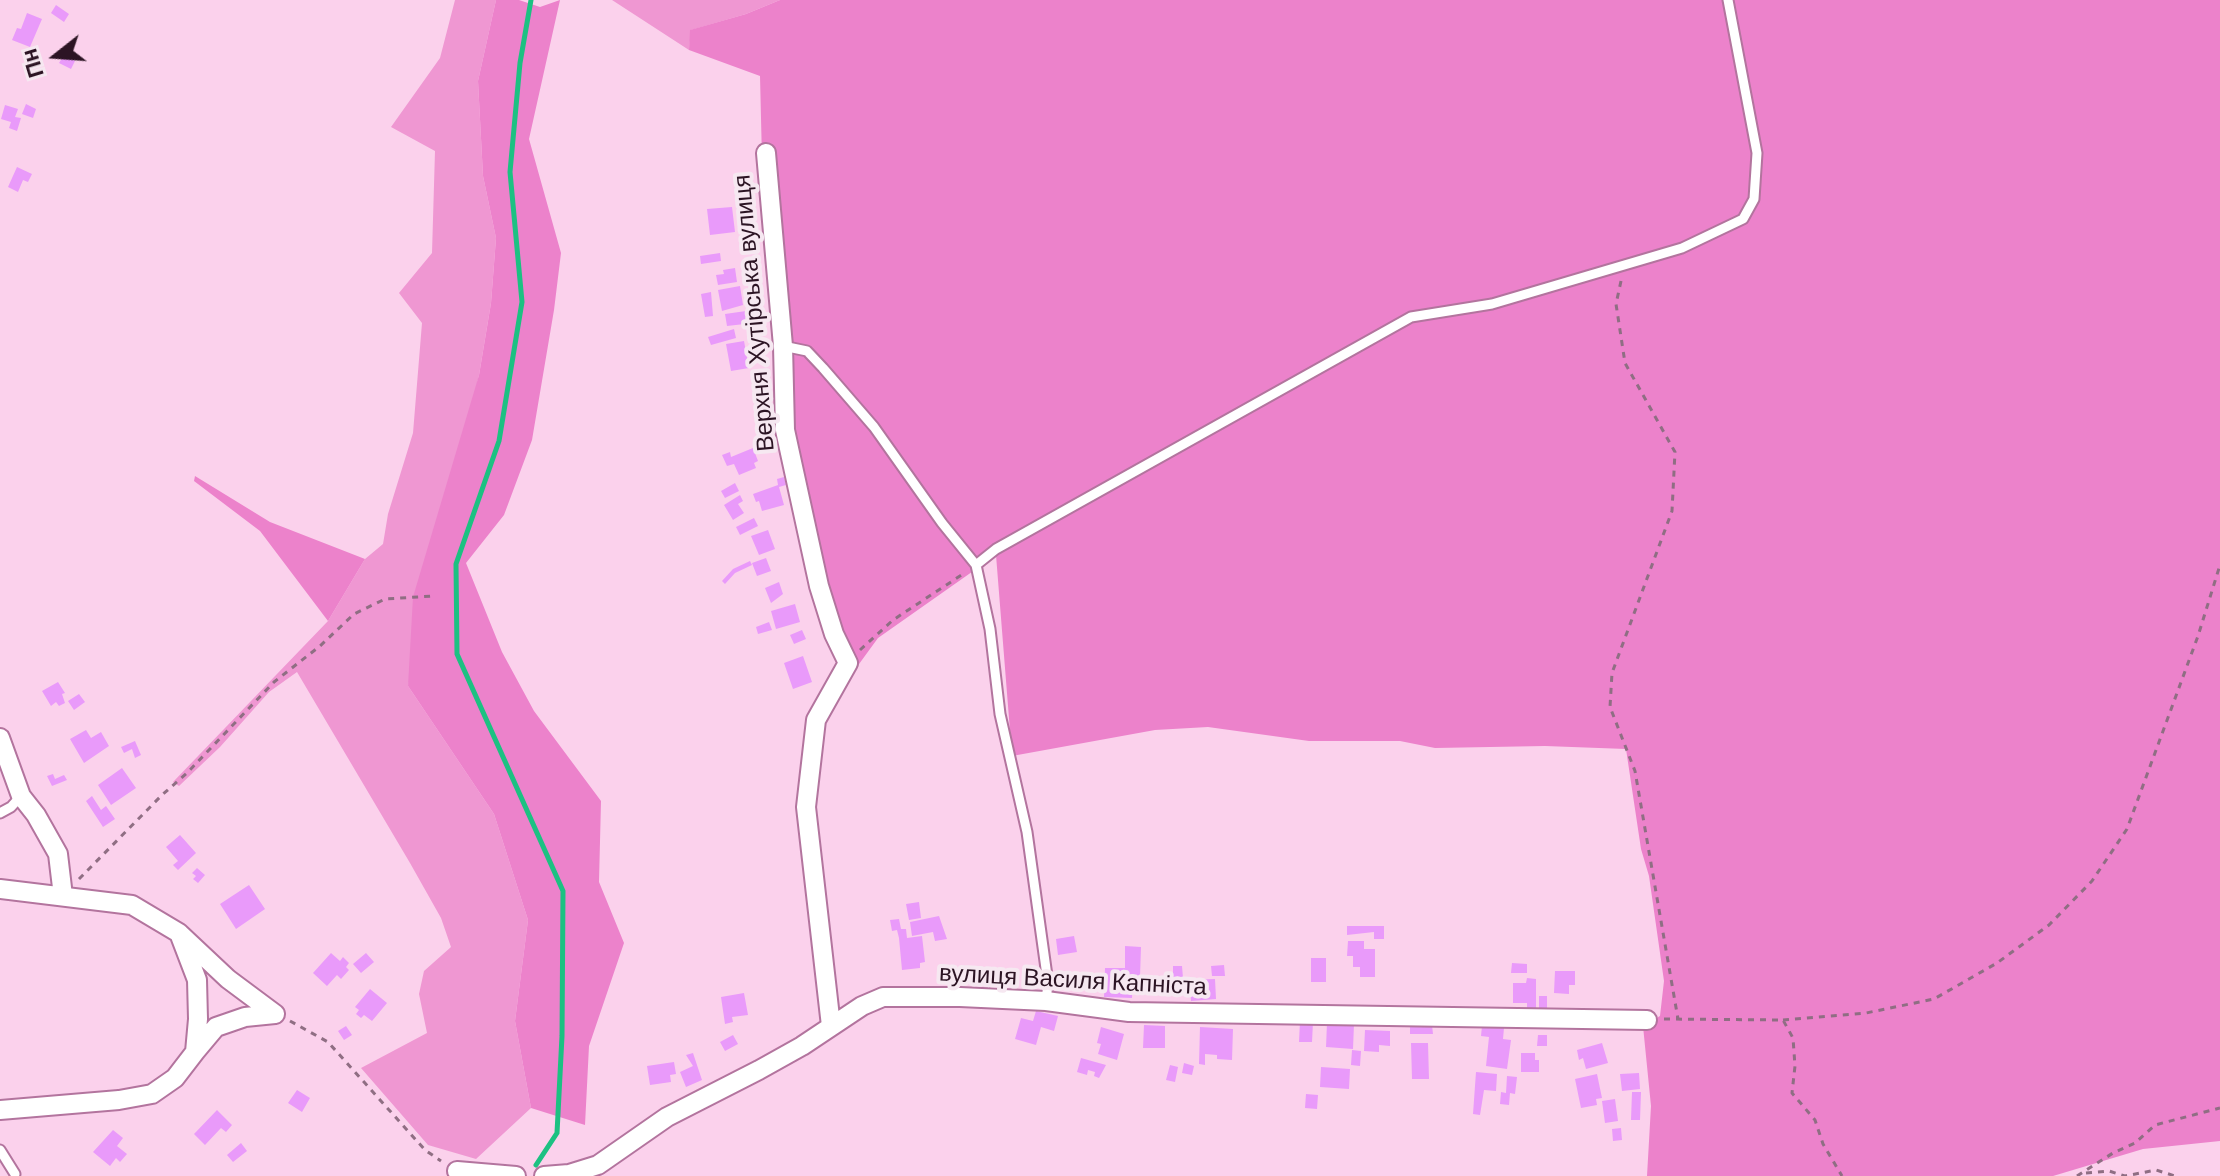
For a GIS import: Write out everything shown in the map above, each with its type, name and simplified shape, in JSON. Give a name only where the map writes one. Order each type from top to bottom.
[{"type":"street","name":"Верхня Хутірська вулиця","points":[[766,153],[783,346],[785,430],[819,586],[834,634],[848,663]]},
{"type":"street","points":[[831,1026],[806,807],[816,720],[848,663]]},
{"type":"street","points":[[0,738],[21,796],[36,815],[58,854],[63,896]]},
{"type":"street","points":[[0,889],[132,905],[179,933],[228,979],[275,1014]]},
{"type":"street","points":[[179,933],[197,980],[195,1052]]},
{"type":"street","name":"вулиця Василя Капніста","points":[[544,1176],[569,1174],[598,1165],[667,1117],[759,1070],[862,1006],[883,997],[1046,1001],[1129,1012],[1647,1020]]},
{"type":"street","points":[[0,1110],[119,1100],[152,1094],[175,1078],[216,1027],[245,1017],[275,1014]]},
{"type":"street","points":[[457,1171],[516,1176]]},
{"type":"lane","points":[[976,565],[996,549],[1411,317],[1492,304],[1682,248],[1743,219],[1754,199],[1757,153],[1728,0]]},
{"type":"lane","points":[[783,346],[807,351],[823,368],[874,427],[976,565],[990,629],[1000,714],[1027,832],[1048,983],[1046,1001]]},
{"type":"lane","points":[[0,813],[21,796]]},
{"type":"lane","points":[[0,1150],[15,1174]]},
{"type":"path","points":[[1624,265],[1616,304],[1625,363],[1675,452],[1672,511],[1612,673],[1610,707],[1635,771],[1678,1019]]},
{"type":"path","points":[[848,663],[893,620],[976,565]]},
{"type":"path","points":[[1647,1020],[1783,1020],[1866,1013],[1934,999],[1997,963],[2049,925],[2092,881],[2127,829],[2198,636],[2220,565]]},
{"type":"path","points":[[63,896],[274,682],[354,614],[385,599],[433,596]]},
{"type":"path","points":[[275,1014],[328,1042],[425,1150],[457,1171]]},
{"type":"path","points":[[1783,1020],[1793,1038],[1795,1066],[1792,1093],[1815,1120],[1823,1144],[1842,1176]]},
{"type":"path","points":[[2079,1175],[2135,1143],[2155,1125],[2220,1108]]},
{"type":"path","points":[[2079,1175],[2109,1171],[2125,1176],[2156,1170],[2175,1176]]},
{"type":"shaded area","points":[[455,0],[496,0],[478,81],[483,176],[496,238],[491,303],[479,375],[408,686],[494,814],[528,920],[515,1021],[531,1108],[476,1159],[428,1145],[361,1068],[427,1033],[419,994],[424,971],[451,947],[441,918],[297,672],[269,692],[220,747],[179,786],[173,782],[328,621],[365,559],[383,544],[388,514],[413,433],[422,323],[399,293],[432,253],[435,151],[391,127],[440,58]]},
{"type":"shaded area","points":[[496,0],[519,0],[540,7],[560,0],[529,139],[561,253],[532,440],[504,515],[466,563],[502,652],[534,711],[601,801],[599,882],[624,943],[589,1046],[585,1125],[531,1108],[515,1021],[528,920],[494,814],[408,686],[413,597],[479,375],[491,303],[496,238],[483,176],[478,81]]},
{"type":"shaded area","points":[[612,0],[780,0],[746,14],[691,30],[689,50]]},
{"type":"shaded area","points":[[780,0],[2220,0],[2220,1141],[2143,1149],[2053,1176],[1647,1176],[1651,1106],[1643,1026],[1660,1016],[1664,981],[1626,749],[1545,746],[1435,748],[1400,741],[1309,741],[1208,727],[1155,730],[1012,756],[996,555],[878,638],[835,697],[840,662],[814,586],[778,345],[763,202],[760,76],[689,50],[690,30],[746,14]]},
{"type":"shaded area","points":[[195,476],[270,522],[365,559],[328,621],[260,531],[194,481]]},
{"type":"building","points":[[56,5],[69,14],[64,22],[51,13]]},
{"type":"building","points":[[27,13],[42,19],[30,47],[12,40],[17,28],[21,29]]},
{"type":"building","points":[[64,55],[75,61],[71,69],[59,63]]},
{"type":"building","points":[[26,104],[36,109],[33,118],[22,114]]},
{"type":"building","points":[[5,105],[18,109],[15,117],[21,118],[17,131],[9,128],[11,122],[1,119]]},
{"type":"building","points":[[17,167],[32,174],[28,182],[23,180],[18,192],[8,187]]},
{"type":"building","points":[[732,207],[735,232],[710,235],[707,209]]},
{"type":"building","points":[[720,253],[721,261],[701,264],[700,256]]},
{"type":"building","points":[[735,268],[737,282],[718,285],[716,275]]},
{"type":"building","points":[[740,286],[743,305],[722,311],[718,290]]},
{"type":"building","points":[[711,292],[713,316],[705,317],[701,294]]},
{"type":"building","points":[[746,311],[746,314],[760,311],[762,322],[727,326],[725,314]]},
{"type":"building","points":[[734,329],[736,338],[711,345],[708,337]]},
{"type":"building","points":[[744,341],[749,368],[731,371],[726,344]]},
{"type":"building","points":[[753,448],[758,461],[754,463],[756,468],[739,475],[734,464],[727,466],[722,455],[730,452],[731,457]]},
{"type":"building","points":[[784,477],[786,485],[779,487],[784,505],[762,511],[753,494],[778,485],[777,479]]},
{"type":"building","points":[[735,483],[739,491],[725,498],[721,491]]},
{"type":"building","points":[[740,495],[743,501],[738,504],[744,513],[733,520],[724,505]]},
{"type":"building","points":[[754,518],[758,526],[740,535],[736,527]]},
{"type":"building","points":[[768,530],[775,549],[759,555],[751,536]]},
{"type":"building","points":[[766,558],[771,571],[757,576],[752,563]]},
{"type":"building","points":[[750,561],[752,565],[735,573],[725,584],[722,581],[733,569]]},
{"type":"building","points":[[779,582],[783,594],[771,603],[765,588]]},
{"type":"building","points":[[795,604],[800,622],[776,629],[771,611]]},
{"type":"building","points":[[769,622],[772,630],[758,634],[756,627]]},
{"type":"building","points":[[802,630],[806,639],[794,644],[790,635]]},
{"type":"building","points":[[803,656],[812,682],[793,689],[784,663]]},
{"type":"building","points":[[58,682],[65,693],[62,694],[65,703],[59,706],[56,702],[51,706],[42,691]]},
{"type":"building","points":[[79,694],[85,702],[74,710],[68,701]]},
{"type":"building","points":[[86,730],[91,738],[101,732],[109,746],[84,763],[70,739]]},
{"type":"building","points":[[135,741],[141,755],[135,758],[132,749],[124,753],[121,747]]},
{"type":"building","points":[[122,768],[136,788],[111,805],[98,785]]},
{"type":"building","points":[[53,774],[55,779],[64,775],[67,780],[52,786],[47,776]]},
{"type":"building","points":[[92,796],[101,810],[106,806],[115,819],[103,827],[86,801]]},
{"type":"building","points":[[180,835],[196,853],[178,870],[173,865],[178,861],[166,847]]},
{"type":"building","points":[[197,868],[205,875],[198,883],[192,873]]},
{"type":"building","points":[[249,885],[265,909],[236,929],[220,904]]},
{"type":"building","points":[[919,902],[921,918],[909,920],[906,904]]},
{"type":"building","points":[[939,916],[947,939],[935,941],[933,932],[912,936],[910,922]]},
{"type":"building","points":[[899,919],[901,929],[906,929],[907,938],[922,936],[925,962],[920,963],[920,968],[902,970],[899,938],[897,930],[892,931],[890,920]]},
{"type":"building","points":[[1347,926],[1384,926],[1384,939],[1374,939],[1374,932],[1347,935]]},
{"type":"building","points":[[1074,936],[1077,952],[1058,955],[1056,939]]},
{"type":"building","points":[[1348,941],[1364,941],[1364,949],[1375,949],[1375,977],[1360,977],[1360,967],[1353,967],[1353,956],[1347,956]]},
{"type":"building","points":[[1125,946],[1141,947],[1140,977],[1133,976],[1132,998],[1104,997],[1105,968],[1125,968]]},
{"type":"building","points":[[331,953],[340,961],[343,957],[349,963],[346,967],[349,970],[341,979],[337,975],[327,986],[313,973]]},
{"type":"building","points":[[366,953],[374,962],[361,973],[353,964]]},
{"type":"building","points":[[1311,958],[1326,958],[1326,982],[1311,982]]},
{"type":"building","points":[[1512,963],[1527,964],[1527,973],[1511,973]]},
{"type":"building","points":[[1224,965],[1225,976],[1212,976],[1211,966]]},
{"type":"building","points":[[1173,966],[1182,966],[1183,978],[1173,979]]},
{"type":"building","points":[[1555,971],[1575,971],[1575,985],[1569,985],[1569,994],[1554,993]]},
{"type":"building","points":[[1527,978],[1536,979],[1536,1010],[1527,1010],[1527,1003],[1513,1003],[1513,983],[1526,983]]},
{"type":"building","points":[[1215,979],[1216,999],[1191,1001],[1189,980]]},
{"type":"building","points":[[370,989],[387,1003],[372,1021],[356,1014],[359,1010],[355,1007]]},
{"type":"building","points":[[744,993],[748,1015],[732,1017],[733,1022],[725,1024],[721,997]]},
{"type":"building","points":[[1539,996],[1547,996],[1547,1009],[1539,1009]]},
{"type":"building","points":[[1036,1011],[1058,1016],[1054,1031],[1041,1027],[1036,1045],[1015,1039],[1021,1018],[1033,1021]]},
{"type":"building","points":[[1300,1021],[1313,1022],[1312,1042],[1299,1042]]},
{"type":"building","points":[[1327,1023],[1354,1024],[1353,1049],[1326,1047]]},
{"type":"building","points":[[1144,1025],[1165,1026],[1165,1048],[1143,1048]]},
{"type":"building","points":[[1432,1025],[1433,1034],[1410,1034],[1410,1026]]},
{"type":"building","points":[[346,1026],[352,1035],[344,1040],[338,1031]]},
{"type":"building","points":[[1482,1026],[1504,1028],[1503,1039],[1511,1040],[1507,1069],[1486,1066],[1489,1037],[1481,1036]]},
{"type":"building","points":[[1101,1027],[1124,1034],[1117,1060],[1098,1054]]},
{"type":"building","points":[[1200,1027],[1233,1029],[1232,1060],[1205,1054],[1205,1065],[1199,1064]]},
{"type":"building","points":[[1365,1030],[1390,1031],[1390,1046],[1379,1045],[1379,1052],[1364,1051]]},
{"type":"building","points":[[733,1035],[738,1044],[725,1051],[720,1042]]},
{"type":"building","points":[[1538,1035],[1547,1035],[1547,1046],[1537,1046]]},
{"type":"building","points":[[1411,1043],[1428,1043],[1429,1079],[1412,1079]]},
{"type":"building","points":[[1602,1043],[1608,1063],[1586,1069],[1583,1058],[1579,1060],[1577,1050]]},
{"type":"building","points":[[1352,1050],[1361,1051],[1360,1066],[1351,1065]]},
{"type":"building","points":[[693,1053],[702,1080],[686,1087],[680,1072],[693,1066],[686,1055]]},
{"type":"building","points":[[1521,1053],[1535,1053],[1535,1060],[1539,1060],[1539,1072],[1521,1072]]},
{"type":"building","points":[[1081,1058],[1106,1065],[1099,1078],[1094,1076],[1095,1072],[1088,1070],[1087,1075],[1077,1072]]},
{"type":"building","points":[[674,1062],[676,1074],[670,1075],[671,1082],[650,1085],[647,1066]]},
{"type":"building","points":[[1184,1063],[1194,1066],[1192,1075],[1182,1073]]},
{"type":"building","points":[[1170,1065],[1178,1067],[1175,1082],[1166,1080]]},
{"type":"building","points":[[1321,1067],[1350,1069],[1349,1089],[1320,1087]]},
{"type":"building","points":[[1476,1072],[1497,1074],[1496,1091],[1484,1090],[1480,1115],[1473,1114]]},
{"type":"building","points":[[1639,1073],[1640,1089],[1622,1091],[1620,1074]]},
{"type":"building","points":[[1597,1074],[1602,1098],[1596,1099],[1597,1105],[1581,1108],[1575,1079]]},
{"type":"building","points":[[1507,1076],[1517,1077],[1515,1094],[1510,1093],[1509,1105],[1500,1104],[1501,1092],[1506,1093]]},
{"type":"building","points":[[297,1090],[310,1098],[302,1112],[288,1103]]},
{"type":"building","points":[[1632,1092],[1641,1092],[1640,1120],[1631,1120]]},
{"type":"building","points":[[1306,1094],[1318,1095],[1317,1109],[1305,1108]]},
{"type":"building","points":[[1615,1099],[1618,1121],[1605,1123],[1602,1101]]},
{"type":"building","points":[[217,1110],[232,1125],[226,1132],[221,1128],[205,1145],[194,1134]]},
{"type":"building","points":[[1621,1128],[1622,1140],[1613,1141],[1612,1129]]},
{"type":"building","points":[[113,1130],[123,1138],[117,1146],[127,1154],[120,1162],[116,1158],[110,1166],[93,1152]]},
{"type":"building","points":[[241,1143],[247,1151],[233,1162],[227,1155]]},
{"type":"waterway","points":[[531,0],[520,63],[510,172],[522,302],[499,441],[456,564],[457,654],[563,891],[562,1036],[557,1133],[536,1165]]}]
